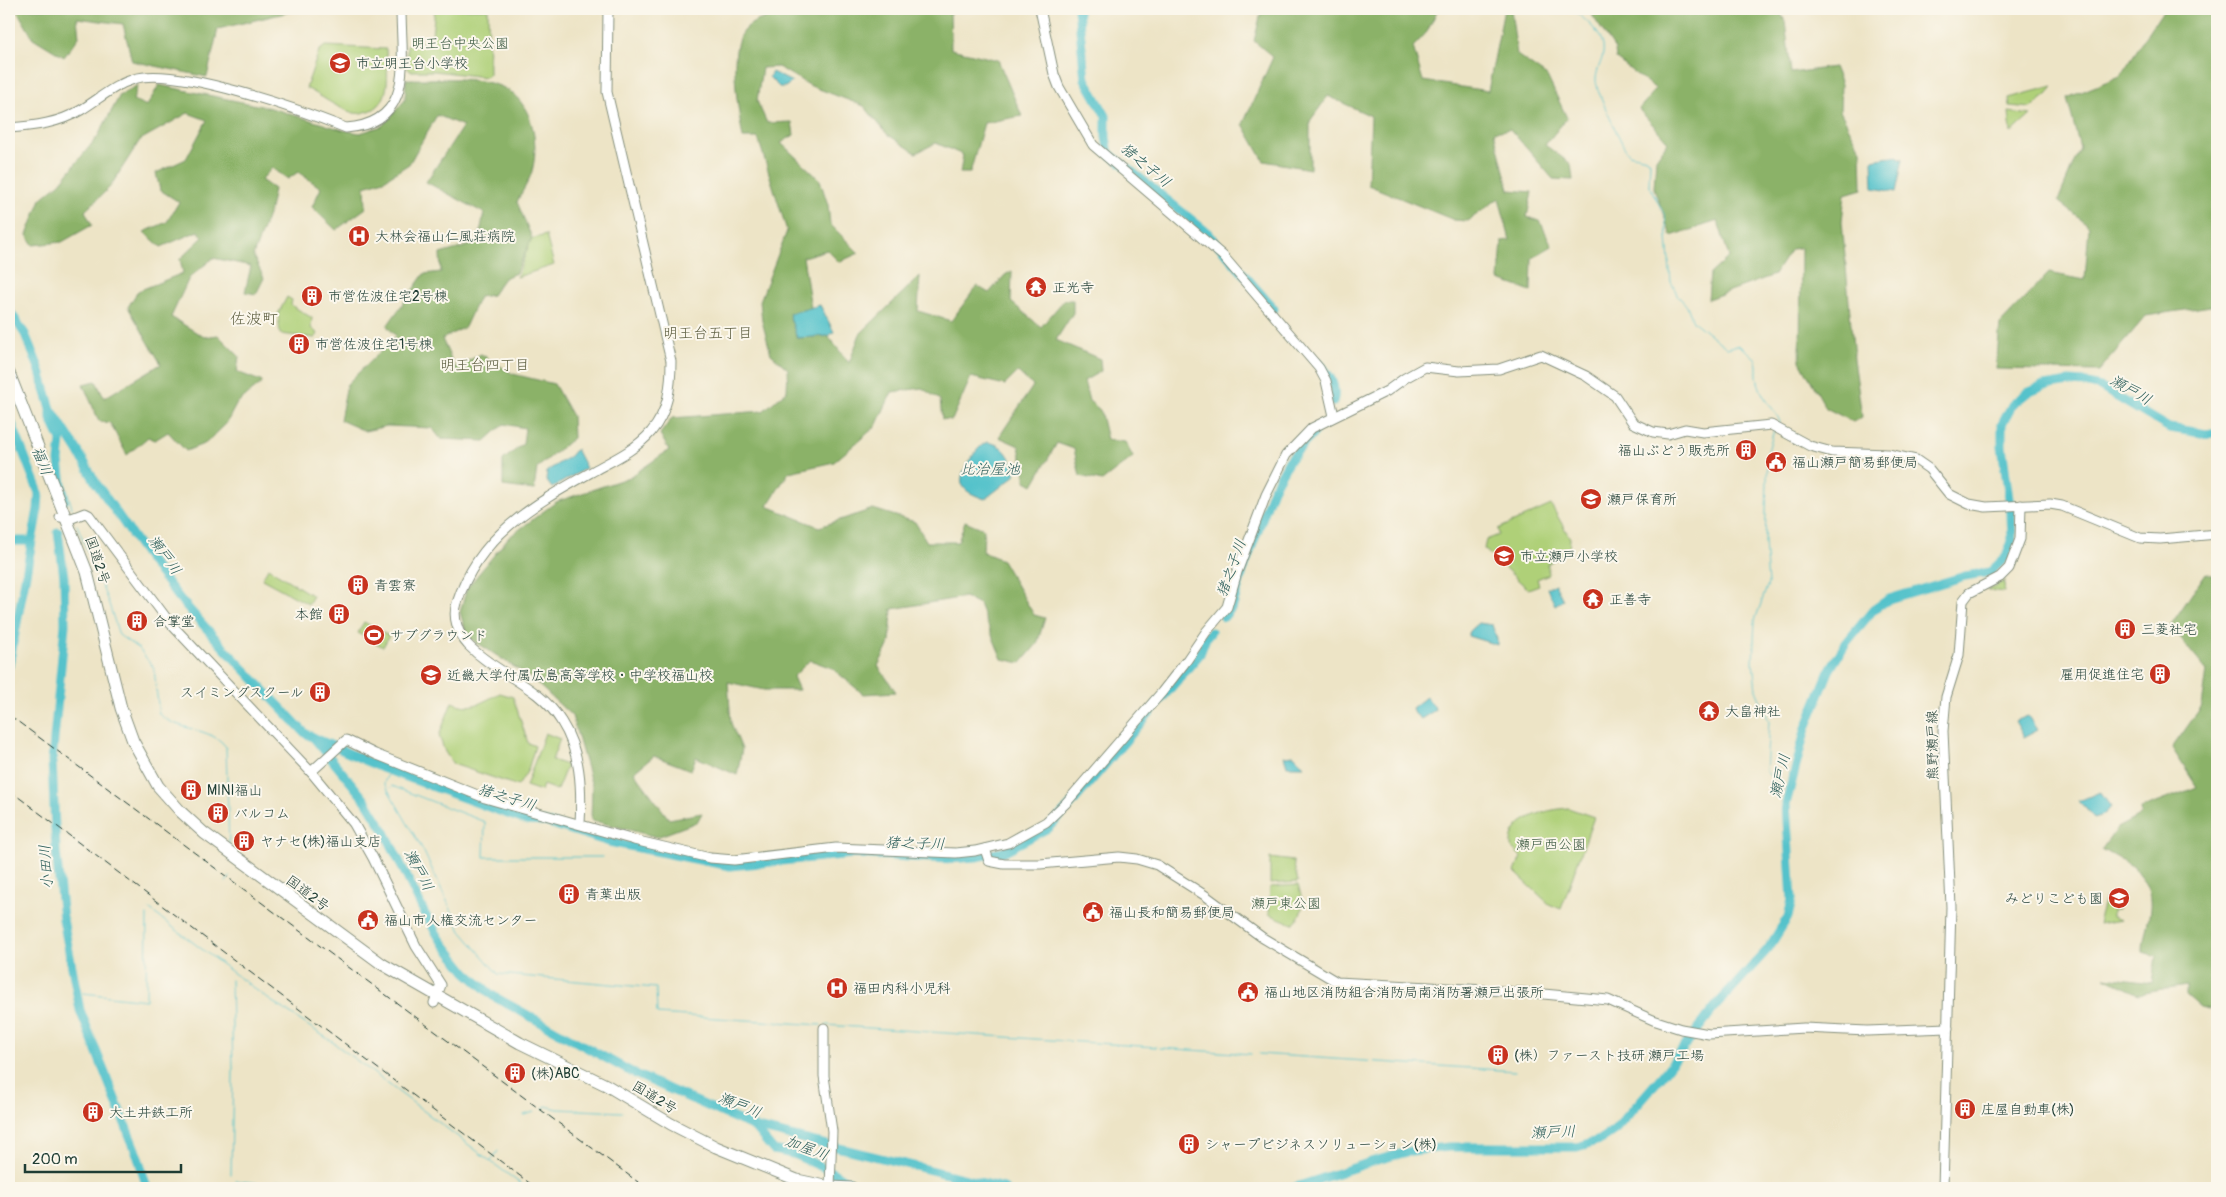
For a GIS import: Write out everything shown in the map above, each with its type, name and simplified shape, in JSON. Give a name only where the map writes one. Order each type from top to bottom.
[{"type":"highway","name":"国道2号","points":[[9,373],[63,517],[83,582],[118,721],[136,762],[157,795],[190,830],[373,966],[520,1043],[606,1085],[704,1141],[797,1180],[852,1188]]},
{"type":"highway","name":"国道2号","points":[[9,389],[63,517]]},
{"type":"highway","name":"国道2号","points":[[435,999],[525,1052],[609,1092],[694,1142],[802,1188]]},
{"type":"street","points":[[9,128],[42,125],[63,119],[120,84],[149,76],[168,77],[244,93],[346,128],[376,122],[389,111],[398,95],[401,76],[401,9]]},
{"type":"street","points":[[580,824],[579,768],[567,731],[554,710],[540,697],[467,644],[458,626],[455,613],[461,590],[472,565],[505,529],[544,499],[634,448],[652,431],[670,395],[671,361],[607,92],[608,9]]},
{"type":"street","points":[[1040,9],[1054,74],[1059,87],[1093,145],[1223,256],[1319,368],[1326,381],[1334,416]]},
{"type":"street","points":[[312,771],[346,740],[374,754],[485,798],[642,842],[724,860],[827,849],[986,853],[1027,834],[1056,813],[1177,673],[1206,632],[1227,608],[1243,555],[1266,495],[1280,464],[1306,433],[1318,423],[1380,395],[1404,378],[1425,368],[1458,371],[1499,369],[1541,355],[1586,376],[1615,396],[1633,423],[1653,432],[1668,434],[1685,429],[1703,432],[1751,426],[1776,427],[1802,442],[1832,452],[1888,454],[1916,460],[1929,469],[1949,494],[1966,503],[1980,506],[2050,504],[2062,506],[2140,538],[2170,538],[2217,534]]},
{"type":"street","name":"熊野瀬戸線","points":[[1944,1188],[1951,907],[1943,731],[1946,697],[1959,655],[1960,610],[1963,601],[1969,592],[2000,577],[2009,568],[2020,539],[2019,505]]},
{"type":"street","points":[[63,517],[85,513],[89,515],[170,623],[312,771],[345,813],[360,835],[416,946],[439,981],[441,989],[435,999]]},
{"type":"street","points":[[986,853],[1004,864],[1119,857],[1137,859],[1156,865],[1206,896],[1263,938],[1337,982],[1522,992],[1608,1000],[1630,1011],[1684,1029],[1705,1033],[1723,1034],[1804,1028],[1867,1031],[1948,1028]]},
{"type":"street","points":[[824,1028],[824,1076],[832,1130],[830,1184]]},
{"type":"green space","points":[[16,9],[317,9],[289,12],[218,29],[207,77],[132,61],[123,24],[77,18],[79,37],[64,57],[33,38]]},
{"type":"green space","name":"明王台中央公園","points":[[435,9],[488,9],[489,74],[485,77],[435,71],[410,71],[407,68],[407,45],[415,42],[431,43]]},
{"type":"green space","points":[[792,9],[950,9],[951,49],[998,60],[1022,116],[984,123],[970,173],[960,173],[963,155],[936,143],[916,153],[887,134],[864,106],[811,86],[778,67],[762,68],[757,101],[767,123],[792,122],[794,135],[781,143],[820,180],[828,205],[830,224],[859,253],[839,262],[827,250],[803,257],[811,308],[789,314],[797,338],[828,336],[849,363],[860,334],[920,276],[918,311],[951,321],[977,286],[989,293],[1005,275],[1012,271],[1011,302],[1041,327],[1064,300],[1073,300],[1073,313],[1056,340],[1100,359],[1101,371],[1084,381],[1089,401],[1100,410],[1107,440],[1125,442],[1133,457],[1102,481],[1080,476],[1074,449],[1057,443],[1033,485],[1026,481],[1019,446],[999,437],[1033,386],[1018,372],[1005,385],[971,377],[952,420],[942,419],[940,400],[922,388],[892,392],[876,426],[834,462],[789,472],[767,506],[819,527],[873,509],[915,522],[927,542],[958,542],[965,521],[984,529],[983,552],[1002,560],[1034,615],[1045,618],[1037,644],[1021,663],[1002,659],[979,604],[965,597],[892,609],[890,642],[878,666],[896,692],[863,694],[832,668],[810,660],[793,677],[799,690],[764,690],[728,682],[731,723],[742,749],[737,775],[696,757],[691,770],[654,756],[634,772],[669,819],[702,813],[697,822],[657,837],[591,820],[592,786],[572,716],[531,678],[467,636],[460,612],[467,588],[508,538],[556,502],[630,477],[669,450],[660,434],[672,418],[763,411],[787,391],[788,369],[771,354],[762,321],[760,301],[787,231],[758,138],[743,138],[735,81],[735,65],[739,38],[745,29],[755,22],[773,16],[791,14]]},
{"type":"green space","points":[[1262,9],[1438,9],[1427,32],[1413,47],[1423,81],[1488,91],[1504,9],[1511,9],[1517,55],[1547,76],[1567,118],[1545,145],[1571,164],[1573,180],[1553,179],[1510,129],[1494,132],[1509,190],[1532,192],[1527,217],[1540,221],[1552,246],[1532,258],[1531,291],[1499,280],[1502,241],[1510,240],[1499,198],[1468,221],[1454,220],[1368,185],[1371,116],[1328,96],[1310,121],[1310,169],[1264,161],[1243,124],[1273,57],[1254,41]]},
{"type":"green space","points":[[1588,9],[1778,9],[1785,21],[1791,73],[1834,67],[1841,84],[1840,111],[1861,150],[1862,189],[1845,194],[1842,221],[1854,359],[1862,417],[1853,422],[1826,408],[1800,361],[1801,248],[1791,249],[1774,275],[1708,299],[1710,274],[1729,257],[1718,221],[1671,236],[1654,188],[1656,159],[1668,142],[1639,109],[1656,89],[1616,59],[1615,49]]},
{"type":"green space","points":[[2164,9],[2217,9],[2217,305],[2146,316],[2099,371],[1996,369],[2000,324],[2049,273],[2085,280],[2089,226],[2058,201],[2080,148],[2067,98],[2120,76]]},
{"type":"green space","points":[[325,46],[386,49],[387,86],[381,103],[374,109],[354,113],[335,105],[306,88],[319,51]]},
{"type":"green space","points":[[406,79],[467,79],[491,83],[512,93],[526,110],[531,121],[535,156],[530,176],[517,202],[532,238],[516,273],[504,278],[492,295],[479,297],[465,327],[442,339],[455,368],[481,354],[513,374],[554,384],[572,416],[573,438],[537,468],[534,490],[503,486],[503,460],[523,444],[525,428],[504,424],[485,441],[441,439],[432,428],[387,426],[365,431],[340,420],[347,384],[396,336],[387,326],[424,274],[441,272],[440,254],[478,243],[484,213],[426,182],[463,126],[437,115],[409,164],[384,180],[365,186],[366,208],[336,230],[312,207],[321,188],[298,172],[288,179],[272,168],[261,180],[274,189],[270,209],[253,256],[264,278],[256,294],[245,292],[251,266],[213,258],[189,278],[171,317],[204,337],[218,335],[239,356],[237,372],[263,382],[237,403],[226,424],[206,443],[186,451],[168,432],[155,440],[148,437],[127,455],[110,423],[99,421],[83,384],[96,381],[104,398],[161,364],[128,307],[138,291],[183,273],[180,259],[203,237],[198,231],[161,247],[144,232],[167,222],[179,202],[160,190],[156,173],[186,159],[207,120],[188,113],[140,140],[110,187],[85,211],[92,225],[62,242],[33,245],[27,235],[41,199],[60,183],[98,136],[120,95],[138,85],[133,100],[147,106],[159,85],[271,108],[343,130],[360,133],[382,126],[405,100]]},
{"type":"green space","points":[[2053,86],[2048,94],[2031,108],[2010,106],[2009,98]]},
{"type":"green space","points":[[2009,112],[2031,115],[2011,133]]},
{"type":"green space","points":[[546,235],[554,265],[517,277],[531,239]]},
{"type":"green space","points":[[287,297],[292,300],[291,305],[312,318],[311,328],[318,334],[315,338],[280,334],[278,314]]},
{"type":"green space","points":[[1551,505],[1570,538],[1569,551],[1547,564],[1549,574],[1537,579],[1539,585],[1528,589],[1484,549],[1486,540],[1499,535],[1498,529]]},
{"type":"green space","points":[[268,568],[313,596],[308,604],[262,579]]},
{"type":"green space","points":[[2206,573],[2217,577],[2217,1015],[2213,1010],[2200,1007],[2186,995],[2186,986],[2138,994],[2105,977],[2152,983],[2156,956],[2143,952],[2150,905],[2147,887],[2134,867],[2102,849],[2117,828],[2141,815],[2140,809],[2197,787],[2172,748],[2202,706],[2207,671],[2170,626]]},
{"type":"green space","points":[[2005,581],[2004,592],[1987,590]]},
{"type":"green space","name":"サブグラウンド","points":[[364,622],[389,636],[383,647],[358,633]]},
{"type":"green space","points":[[500,693],[513,697],[528,743],[535,746],[528,770],[518,786],[453,764],[445,752],[439,736],[452,702],[465,706],[477,704]]},
{"type":"green space","points":[[545,733],[560,739],[552,760],[567,765],[557,790],[543,785],[541,791],[526,786]]},
{"type":"green space","name":"瀬戸西公園","points":[[1568,808],[1594,817],[1561,909],[1549,904],[1515,872],[1521,857],[1511,847],[1512,837],[1522,822],[1539,814]]},
{"type":"green space","name":"瀬戸東公園","points":[[1270,858],[1293,861],[1298,882],[1270,884]]},
{"type":"green space","name":"瀬戸東公園","points":[[1298,885],[1302,910],[1293,924],[1269,914],[1270,887]]},
{"type":"green space","points":[[2105,898],[2119,900],[2117,910],[2112,910],[2112,917],[2121,920],[2098,924]]},
{"type":"water","points":[[772,72],[792,82],[785,87],[779,87],[769,77]]},
{"type":"water","points":[[1896,156],[1903,159],[1896,192],[1873,188],[1872,160]]},
{"type":"water","points":[[820,305],[834,332],[828,336],[797,338],[789,314]]},
{"type":"water","name":"比治屋池","points":[[987,442],[999,446],[1007,453],[1016,475],[985,499],[966,490],[963,486],[962,477],[970,460],[978,449]]},
{"type":"water","points":[[576,449],[586,468],[552,488],[546,480],[547,471],[570,456]]},
{"type":"water","points":[[1555,584],[1563,600],[1555,605],[1547,588]]},
{"type":"water","points":[[1478,623],[1492,625],[1497,645],[1468,636],[1469,631]]},
{"type":"water","points":[[1426,697],[1434,705],[1435,710],[1421,719],[1413,712],[1412,708]]},
{"type":"water","points":[[2028,716],[2037,730],[2024,737],[2015,721]]},
{"type":"water","points":[[1294,755],[1304,766],[1287,766],[1284,756]]},
{"type":"water","points":[[2100,792],[2111,807],[2104,815],[2094,818],[2079,801]]},
{"type":"waterway","name":"猪之子川","points":[[1078,9],[1085,79],[1106,116],[1106,137],[1109,153],[1208,233],[1274,309]]},
{"type":"waterway","points":[[1572,9],[1590,24],[1600,36],[1603,50],[1597,74],[1597,86],[1624,147],[1629,154],[1647,158],[1650,162],[1649,185],[1665,216],[1671,282],[1678,296],[1687,306],[1693,321],[1727,348],[1738,345],[1753,356],[1757,365],[1760,388],[1778,417],[1780,422],[1778,425]]},
{"type":"waterway","name":"瀬戸川","points":[[9,310],[25,334],[39,368],[51,409],[96,483],[148,558],[180,599],[306,734],[313,737],[366,801],[385,832],[425,914],[440,939],[466,972],[493,996],[633,1073],[754,1127],[1004,1188]]},
{"type":"waterway","name":"猪之子川","points":[[1318,362],[1332,380],[1334,390],[1333,402]]},
{"type":"waterway","name":"瀬戸川","points":[[1293,1188],[1374,1161],[1411,1151],[1449,1147],[1577,1147],[1600,1140],[1615,1130],[1662,1076],[1715,1007],[1768,949],[1788,917],[1792,900],[1786,804],[1806,728],[1829,671],[1846,643],[1873,610],[1889,599],[1965,576],[1990,572],[2006,557],[2012,541],[2011,514],[2002,446],[2002,424],[2012,405],[2027,393],[2044,386],[2069,382],[2085,383],[2100,387],[2169,428],[2207,434],[2217,432]]},
{"type":"waterway","name":"小田川","points":[[51,412],[51,419],[61,440],[59,461],[64,501]]},
{"type":"waterway","name":"福川","points":[[9,416],[39,493],[38,509],[9,666]]},
{"type":"waterway","points":[[1774,430],[1768,451],[1765,542],[1768,584],[1755,620],[1753,662],[1756,690],[1769,721],[1766,771],[1774,781],[1786,788],[1791,785]]},
{"type":"waterway","name":"猪之子川","points":[[1224,617],[1233,606],[1243,571],[1273,489],[1290,459],[1314,433]]},
{"type":"waterway","name":"小田川","points":[[60,465],[72,508]]},
{"type":"waterway","points":[[77,525],[109,604],[119,635],[139,649],[154,668],[159,714],[175,724],[212,736],[226,747],[229,845]]},
{"type":"waterway","name":"小田川","points":[[58,532],[64,577],[65,625],[52,760],[56,851],[63,919],[80,1010],[138,1157],[147,1188]]},
{"type":"waterway","points":[[9,541],[31,541]]},
{"type":"waterway","name":"猪之子川","points":[[315,738],[382,768],[527,821],[545,822],[609,842],[730,866],[853,854],[949,859],[976,857],[1003,852],[1048,828],[1068,808],[1200,654],[1206,638],[1211,632]]},
{"type":"waterway","points":[[389,771],[384,783],[423,850],[461,931],[498,974],[656,988],[657,1014],[821,1025]]},
{"type":"waterway","points":[[389,789],[392,786],[485,822],[484,857],[603,857]]},
{"type":"waterway","points":[[226,882],[230,877]]},
{"type":"waterway","points":[[150,910],[268,999],[331,1041],[526,1188]]},
{"type":"waterway","points":[[83,993],[146,1000],[147,915]]},
{"type":"waterway","points":[[231,980],[233,1071],[231,1174]]},
{"type":"waterway","points":[[825,1025],[1156,1047]]},
{"type":"waterway","points":[[1160,1048],[1251,1054]]},
{"type":"waterway","points":[[1259,1054],[1515,1071]]},
{"type":"waterway","points":[[543,1108],[546,1106],[558,1109],[622,1112]]},
{"type":"waterway","points":[[524,1115],[534,1112]]},
{"type":"waterway","name":"加屋川","points":[[754,1127],[773,1150],[793,1154],[824,1168],[848,1181],[856,1188]]},
{"type":"waterway","points":[[491,1161],[498,1151]]},
{"type":"waterway","points":[[236,1181],[261,1183],[296,1179],[309,1187]]},
{"type":"railway","points":[[9,715],[646,1188]]},
{"type":"railway","points":[[9,790],[536,1188]]},
{"type":"place","name":"市立明王台小学校","points":[[340,63]]},
{"type":"place","name":"大林会福山仁風荘病院","points":[[359,236]]},
{"type":"place","name":"正光寺","points":[[1036,287]]},
{"type":"place","name":"市営佐波住宅2号棟","points":[[312,296]]},
{"type":"place","name":"市営佐波住宅1号棟","points":[[299,344]]},
{"type":"place","name":"福山ぶどう販売所","points":[[1746,450]]},
{"type":"place","name":"福山瀬戸簡易郵便局","points":[[1776,462]]},
{"type":"place","name":"瀬戸保育所","points":[[1591,499]]},
{"type":"place","name":"市立瀬戸小学校","points":[[1504,556]]},
{"type":"place","name":"青雲寮","points":[[358,585]]},
{"type":"place","name":"正善寺","points":[[1593,599]]},
{"type":"place","name":"本館","points":[[339,614]]},
{"type":"place","name":"合掌堂","points":[[137,621]]},
{"type":"place","name":"三菱社宅","points":[[2125,629]]},
{"type":"place","name":"サブグラウンド","points":[[374,635]]},
{"type":"place","name":"雇用促進住宅","points":[[2160,674]]},
{"type":"place","name":"近畿大学付属広島高等学校・中学校福山校","points":[[431,675]]},
{"type":"place","name":"スイミングスクール","points":[[320,692]]},
{"type":"place","name":"大畠神社","points":[[1709,711]]},
{"type":"place","name":"MINI福山","points":[[191,790]]},
{"type":"place","name":"バルコム","points":[[218,813]]},
{"type":"place","name":"ヤナセ(株)福山支店","points":[[244,841]]},
{"type":"place","name":"青葉出版","points":[[569,894]]},
{"type":"place","name":"みどりこども園","points":[[2119,898]]},
{"type":"place","name":"福山長和簡易郵便局","points":[[1093,912]]},
{"type":"place","name":"福山市人権交流センター","points":[[368,920]]},
{"type":"place","name":"福田内科小児科","points":[[837,988]]},
{"type":"place","name":"福山地区消防組合消防局南消防署瀬戸出張所","points":[[1248,992]]},
{"type":"place","name":"(株）ファースト技研 瀬戸工場","points":[[1498,1055]]},
{"type":"place","name":"(株)ABC","points":[[515,1073]]},
{"type":"place","name":"庄屋自動車(株)","points":[[1965,1109]]},
{"type":"place","name":"大土井鉄工所","points":[[93,1112]]},
{"type":"place","name":"シャープビジネスソリューション(株)","points":[[1189,1144]]},
{"type":"district","name":"佐波町","points":[[254,318]]},
{"type":"district","name":"明王台五丁目","points":[[708,333]]},
{"type":"district","name":"明王台四丁目","points":[[485,365]]}]
